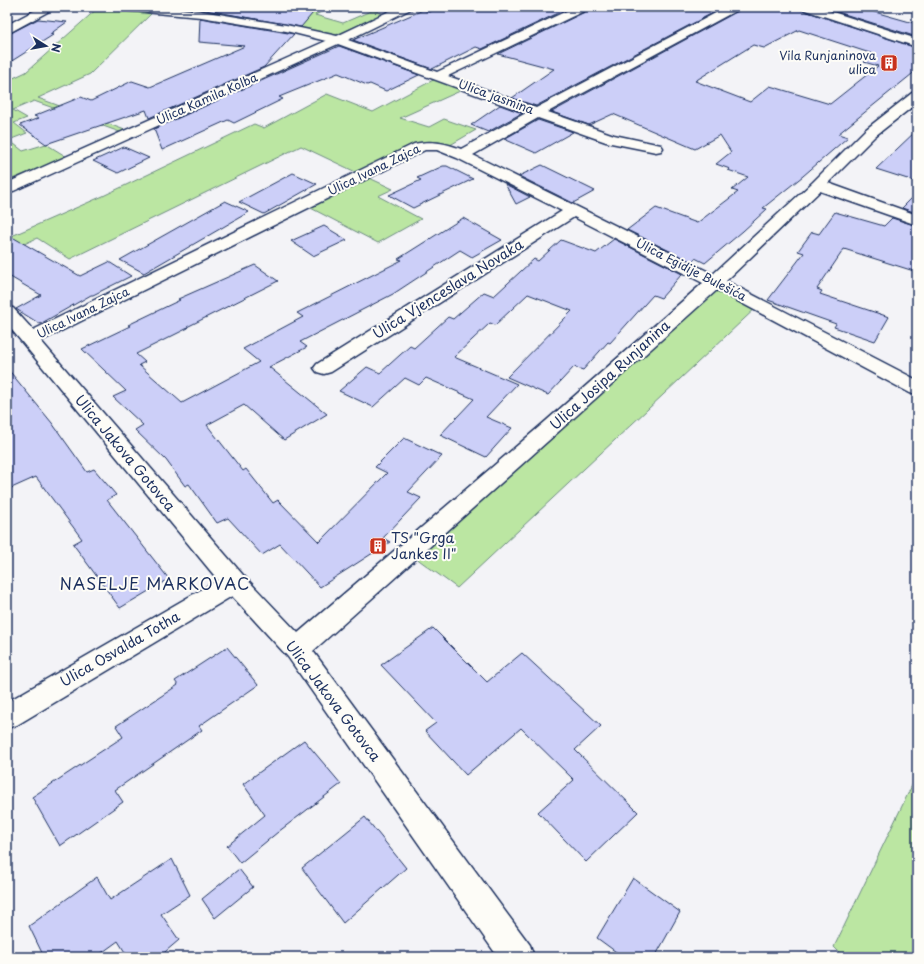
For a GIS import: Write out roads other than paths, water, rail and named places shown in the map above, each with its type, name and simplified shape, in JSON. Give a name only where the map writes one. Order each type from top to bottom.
[{"type":"street","points":[[7,30],[49,7]]},
{"type":"street","name":"Ulica jasmina","points":[[121,7],[201,14],[289,29],[338,40],[611,139],[656,148]]},
{"type":"street","name":"Ulica Kamila Kolba","points":[[7,189],[338,40],[407,7]]},
{"type":"street","points":[[438,76],[584,7]]},
{"type":"street","points":[[462,156],[538,112],[735,7]]},
{"type":"street","points":[[806,7],[917,43]]},
{"type":"street","name":"Ulica Josipa Runjanina","points":[[296,649],[547,431],[715,282],[818,185],[870,133],[909,111],[917,96]]},
{"type":"street","name":"Ulica Ivana Zajca","points":[[30,340],[419,147],[429,144],[445,148],[462,156]]},
{"type":"street","name":"Ulica Egidije Bulešića","points":[[462,156],[715,282],[917,388]]},
{"type":"street","points":[[818,185],[917,220]]},
{"type":"street","name":"Ulica Vjenceslava Novaka","points":[[324,368],[573,210]]},
{"type":"street","name":"Ulica Jakova Gotovca","points":[[7,312],[234,582],[296,649],[518,957]]},
{"type":"street","name":"Ulica Osvalda Totha","points":[[7,716],[234,582]]},
{"type":"place","name":"Vila Runjaninova ulica","points":[[889,63]]},
{"type":"place","name":"TS \"Grga Jankes II\"","points":[[378,546]]},
{"type":"district","name":"NASELJE MARKOVAC","points":[[155,584]]}]
